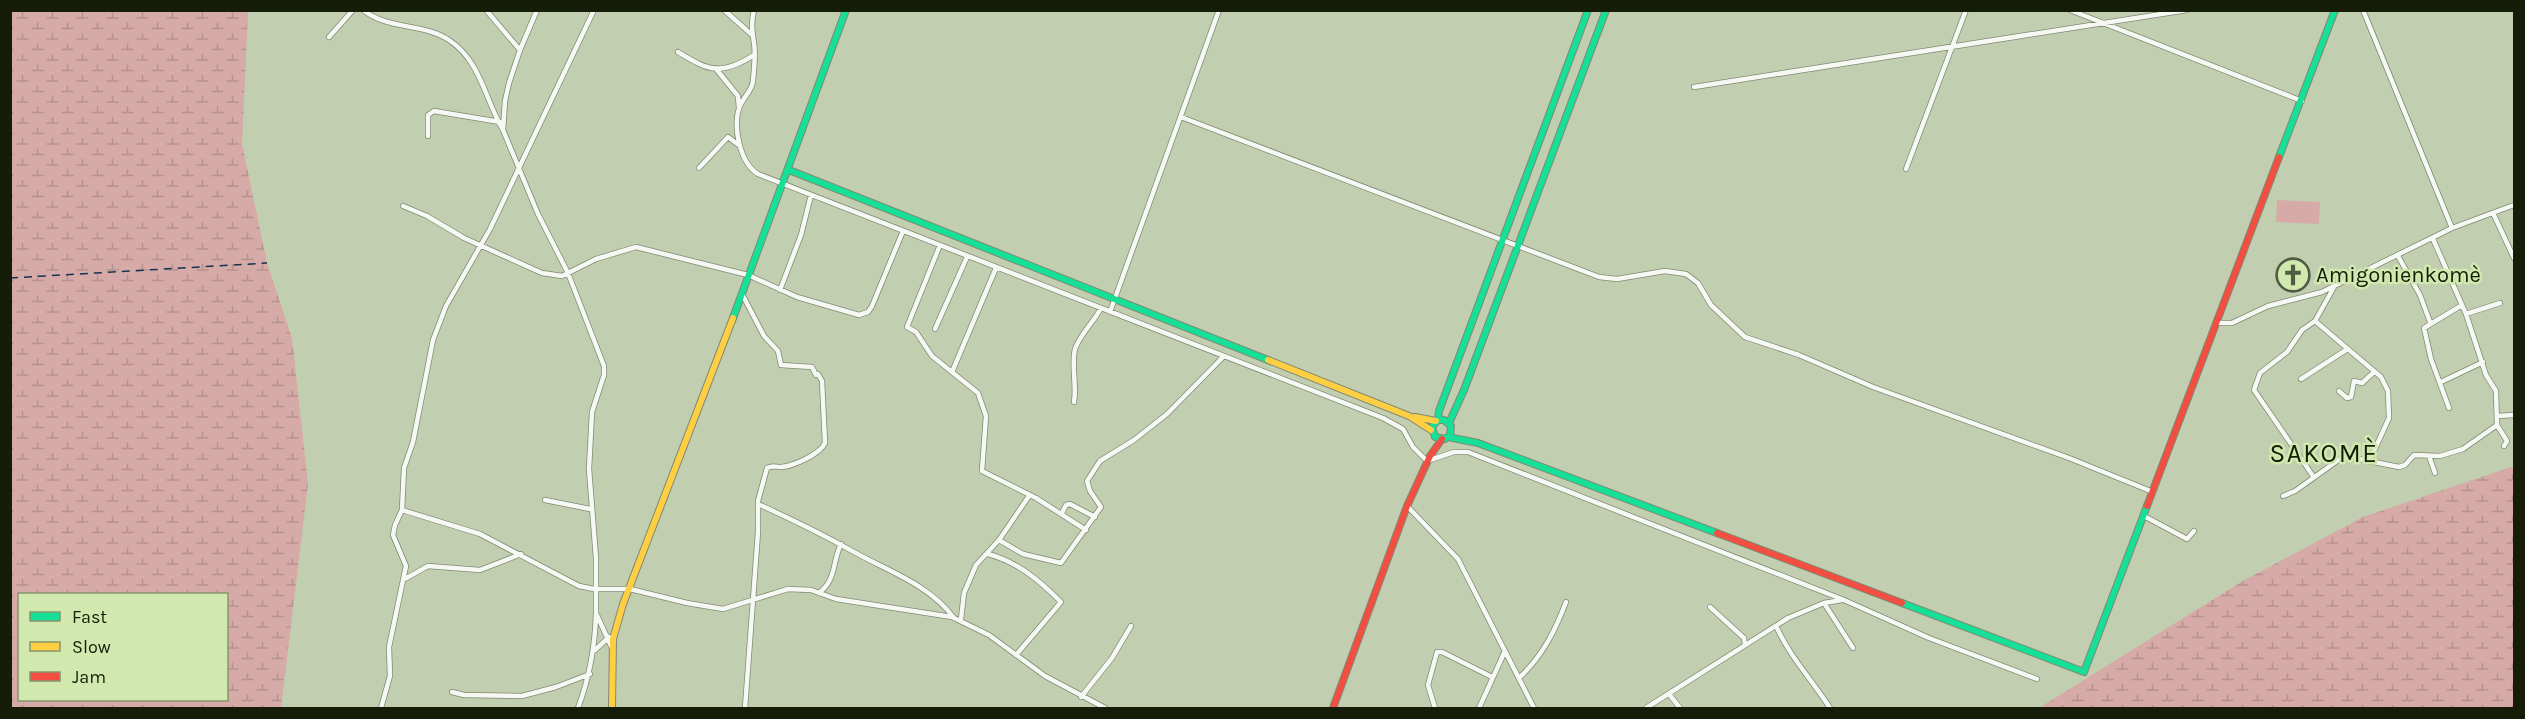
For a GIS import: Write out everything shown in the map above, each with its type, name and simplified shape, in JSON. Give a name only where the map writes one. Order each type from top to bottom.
[{"type":"street","points":[[329,37],[352,10]]},
{"type":"street","points":[[363,10],[384,22],[450,40],[462,50],[476,70],[501,122],[538,214],[568,273],[604,366],[604,375],[592,412],[589,469],[596,558],[595,650],[590,674],[578,708]]},
{"type":"street","points":[[486,10],[520,50]]},
{"type":"street","points":[[501,122],[520,50],[537,10]]},
{"type":"street","points":[[381,708],[390,676],[389,647],[403,580],[405,558],[393,535],[402,510],[404,468],[413,442],[433,340],[446,306],[482,244],[594,10]]},
{"type":"street","points":[[724,10],[751,34],[755,44],[752,88],[739,108]]},
{"type":"street","points":[[751,34],[754,10]]},
{"type":"street","points":[[612,708],[612,651],[617,623],[784,185],[846,10]]},
{"type":"street","points":[[1110,312],[1219,10]]},
{"type":"street","points":[[1428,459],[1432,432],[1439,411],[1588,10]]},
{"type":"street","points":[[1333,708],[1407,506],[1428,459],[1445,438],[1450,426],[1606,10]]},
{"type":"street","points":[[1906,169],[1966,10]]},
{"type":"street","points":[[2070,10],[2302,101]]},
{"type":"street","points":[[1694,87],[2187,10]]},
{"type":"street","points":[[789,170],[1409,416],[1450,426],[1478,443],[2084,672],[2335,10]]},
{"type":"street","points":[[2363,10],[2452,228]]},
{"type":"street","points":[[678,52],[698,64],[717,70],[740,64],[754,55]]},
{"type":"street","points":[[717,70],[738,96],[740,146],[742,158],[749,169],[784,185],[1383,418],[1403,429],[1413,447],[1428,459]]},
{"type":"street","points":[[428,136],[428,115],[434,111],[501,122]]},
{"type":"street","points":[[1180,117],[1503,238],[1599,277],[1617,279],[1665,271],[1686,274],[1698,283],[1711,305],[1745,337],[1798,355],[1873,387],[2047,449],[2153,492]]},
{"type":"street","points":[[699,168],[728,137],[740,146]]},
{"type":"street","points":[[780,290],[801,236],[811,195]]},
{"type":"street","points":[[2217,323],[2232,322],[2268,306],[2334,287],[2452,228],[2514,205]]},
{"type":"street","points":[[403,206],[427,216],[464,238],[482,244],[542,273],[562,276],[596,259],[636,247],[748,275],[780,290],[852,313],[868,312],[903,231]]},
{"type":"street","points":[[2493,213],[2514,258]]},
{"type":"street","points":[[2433,239],[2496,391],[2497,425],[2507,441],[2504,446]]},
{"type":"street","points":[[940,245],[907,327],[917,333],[932,356],[970,384],[985,407],[982,471],[1062,513],[1086,530]]},
{"type":"street","points":[[936,329],[967,256]]},
{"type":"street","points":[[2398,256],[2420,295],[2430,322]]},
{"type":"street","points":[[952,372],[996,268]]},
{"type":"street","points":[[2313,476],[2254,390],[2260,373],[2287,352],[2302,330],[2315,321],[2334,287]]},
{"type":"street","points":[[742,294],[764,336],[778,351],[781,365],[812,367],[822,381],[824,446],[791,464],[769,466],[758,504],[745,708]]},
{"type":"street","points":[[2466,314],[2500,303]]},
{"type":"street","points":[[2449,408],[2431,359],[2424,328],[2430,322],[2462,305]]},
{"type":"street","points":[[1074,402],[1074,352],[1078,342],[1094,322],[1101,308]]},
{"type":"street","points":[[2315,321],[2346,350],[2381,377],[2390,406],[2389,418],[2369,462]]},
{"type":"street","points":[[2301,379],[2346,350]]},
{"type":"street","points":[[999,540],[1023,554],[1062,562],[1095,518],[1101,506],[1090,491],[1087,482],[1096,466],[1167,414],[1224,356]]},
{"type":"street","points":[[2440,382],[2483,362]]},
{"type":"street","points":[[2339,391],[2347,398],[2350,397],[2354,381],[2362,383],[2374,372]]},
{"type":"street","points":[[2497,416],[2514,415]]},
{"type":"street","points":[[1409,416],[1445,438],[1478,443]]},
{"type":"street","points":[[2283,496],[2295,491],[2313,476],[2347,455],[2369,462],[2405,465],[2414,455],[2440,456],[2463,449],[2497,425]]},
{"type":"street","points":[[1428,459],[1454,452],[1468,452],[1844,600],[1929,638],[2037,679]]},
{"type":"street","points":[[2429,456],[2435,473]]},
{"type":"street","points":[[961,620],[967,586],[976,565],[999,540],[1029,496]]},
{"type":"street","points":[[545,500],[591,509]]},
{"type":"street","points":[[758,504],[841,544],[936,597],[954,618]]},
{"type":"street","points":[[1062,513],[1066,505],[1071,504],[1095,518]]},
{"type":"street","points":[[1407,506],[1458,559],[1534,708]]},
{"type":"street","points":[[402,510],[480,534],[579,586],[594,589],[630,589],[723,609],[788,590],[819,593],[836,599],[954,618],[961,620],[1016,655],[1045,676],[1105,708]]},
{"type":"street","points":[[2144,516],[2187,539],[2194,531]]},
{"type":"street","points":[[819,593],[828,585],[836,568],[841,544]]},
{"type":"street","points":[[403,580],[428,566],[480,570],[521,554]]},
{"type":"street","points":[[988,554],[1016,563],[1045,585],[1061,602],[1016,655]]},
{"type":"street","points":[[1647,708],[1776,626],[1824,603],[1844,600]]},
{"type":"street","points":[[1520,677],[1535,663],[1548,644],[1566,602]]},
{"type":"street","points":[[1824,603],[1853,648]]},
{"type":"street","points":[[1710,607],[1744,638],[1745,644]]},
{"type":"street","points":[[596,613],[609,637],[612,651]]},
{"type":"street","points":[[1081,697],[1112,658],[1131,626]]},
{"type":"street","points":[[1776,626],[1799,669],[1812,682],[1830,708]]},
{"type":"street","points":[[595,650],[609,637]]},
{"type":"street","points":[[1479,708],[1505,651]]},
{"type":"street","points":[[1435,708],[1428,685],[1437,652],[1442,652],[1492,677]]},
{"type":"street","points":[[452,692],[464,695],[522,696],[590,674]]},
{"type":"street","points":[[1669,694],[1680,708]]},
{"type":"green space","points":[[10,11],[248,11],[242,144],[267,263],[292,338],[308,484],[281,708],[11,708]]},
{"type":"green space","points":[[2277,200],[2320,202],[2319,224],[2276,222]]},
{"type":"green space","points":[[2514,466],[2514,708],[2039,708],[2241,582],[2363,517]]},
{"type":"ferry route","points":[[10,278],[267,263]]},
{"type":"traffic: fast","points":[[733,318],[846,10]]},
{"type":"traffic: fast","points":[[1438,420],[1444,420],[1451,426],[1450,435],[1445,439],[1435,437],[1432,427],[1438,420],[1439,411],[1588,10]]},
{"type":"traffic: fast","points":[[1449,423],[1464,390],[1606,10]]},
{"type":"traffic: fast","points":[[2279,157],[2335,10]]},
{"type":"traffic: fast","points":[[789,170],[1268,360]]},
{"type":"traffic: fast","points":[[1448,437],[1478,443],[1717,533]]},
{"type":"traffic: fast","points":[[1902,603],[2084,672],[2147,506]]},
{"type":"traffic: slow","points":[[612,708],[613,639],[623,604],[733,318]]},
{"type":"traffic: slow","points":[[1268,360],[1409,416],[1431,430]]},
{"type":"traffic: slow","points":[[1415,417],[1436,421]]},
{"type":"traffic: jam","points":[[2147,506],[2279,157]]},
{"type":"traffic: jam","points":[[1333,708],[1407,506],[1430,456],[1442,439]]},
{"type":"traffic: jam","points":[[1717,533],[1902,603]]},
{"type":"place","name":"Amigonienkomè","points":[[2293,275]]},
{"type":"district","name":"SAKOMÈ","points":[[2324,453]]}]
